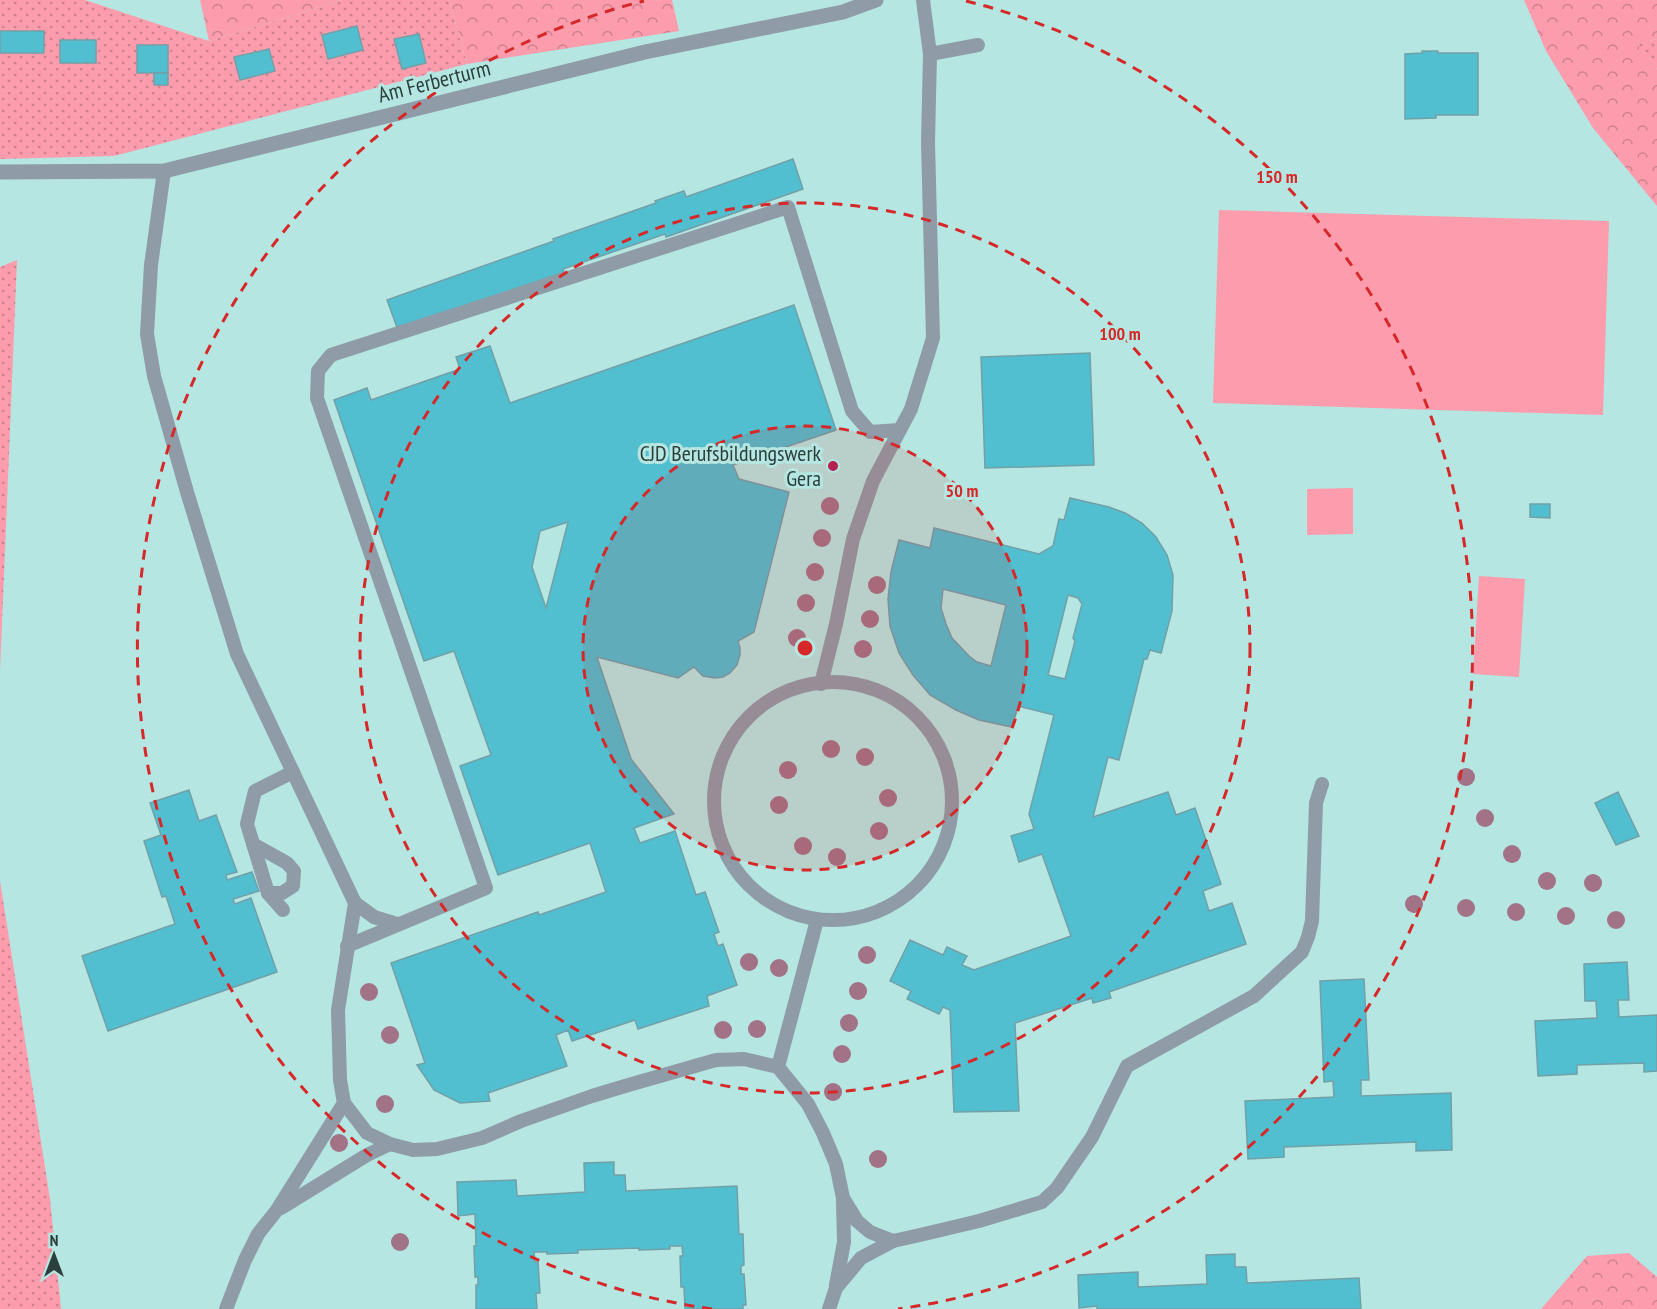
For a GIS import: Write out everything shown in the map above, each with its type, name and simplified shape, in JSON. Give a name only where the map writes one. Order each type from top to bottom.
[{"type":"street","name":"Am Ferberturm","points":[[0,172],[164,171],[645,52],[843,12],[876,0]]},
{"type":"lane","points":[[820,684],[836,624],[853,539],[873,482],[911,409],[933,338],[928,142],[930,54],[923,0]]},
{"type":"lane","points":[[930,54],[978,45]]},
{"type":"lane","points":[[164,171],[151,265],[147,334],[154,376],[237,654],[355,903],[374,917],[398,924]]},
{"type":"lane","points":[[347,946],[486,888],[317,398],[318,371],[331,355],[788,207],[852,411],[870,432],[900,429]]},
{"type":"lane","points":[[831,681],[876,689],[906,706],[938,745],[951,781],[948,835],[929,873],[897,903],[856,920],[817,920],[781,910],[748,886],[722,848],[712,795],[728,742],[759,706],[775,695],[831,681]]},
{"type":"lane","points":[[283,910],[268,893],[247,824],[255,791],[293,772]]},
{"type":"lane","points":[[836,1288],[861,1258],[892,1241],[979,1221],[1042,1202],[1057,1188],[1092,1137],[1127,1066],[1254,996],[1302,952],[1312,921],[1316,803],[1322,784]]},
{"type":"lane","points":[[253,844],[287,862],[294,871],[293,886],[282,893],[268,893]]},
{"type":"lane","points":[[355,903],[338,1010],[340,1080],[344,1103],[367,1133],[390,1144],[413,1150],[437,1149],[482,1138],[592,1096],[716,1060],[744,1059],[778,1067],[808,1104],[836,1164],[843,1198],[844,1242],[836,1288],[829,1309]]},
{"type":"lane","points":[[778,1067],[817,920]]},
{"type":"lane","points":[[225,1309],[258,1234],[277,1210],[344,1103]]},
{"type":"lane","points":[[277,1210],[367,1155],[390,1144]]},
{"type":"lane","points":[[843,1198],[857,1221],[870,1232],[892,1241]]},
{"type":"green space","points":[[0,0],[85,0],[209,41],[342,0],[449,0],[467,64],[114,156],[0,159]]},
{"type":"green space","points":[[200,0],[342,0],[209,41]]},
{"type":"green space","points":[[449,0],[672,0],[679,31],[467,64]]},
{"type":"green space","points":[[1524,0],[1657,0],[1657,39],[1637,44],[1657,69],[1657,206],[1593,128],[1546,51]]},
{"type":"green space","points":[[1657,39],[1657,69],[1636,44]]},
{"type":"green space","points":[[1219,210],[1609,221],[1603,415],[1213,403]]},
{"type":"green space","points":[[17,260],[0,671],[0,267]]},
{"type":"green space","points":[[1353,488],[1353,534],[1307,535],[1307,489]]},
{"type":"green space","points":[[1479,576],[1525,579],[1519,677],[1473,674]]},
{"type":"green space","points":[[0,881],[50,1199],[61,1309],[0,1309]]},
{"type":"green space","points":[[1629,1253],[1657,1277],[1657,1309],[1541,1309],[1587,1256]]},
{"type":"building","points":[[357,26],[363,50],[328,59],[322,35]]},
{"type":"building","points":[[0,31],[44,31],[44,53],[0,53]]},
{"type":"building","points":[[419,34],[426,63],[402,69],[394,39]]},
{"type":"building","points":[[60,40],[96,40],[96,63],[60,63]]},
{"type":"building","points":[[137,45],[168,45],[168,73],[137,73]]},
{"type":"building","points":[[269,49],[275,71],[240,80],[234,57]]},
{"type":"building","points":[[1422,51],[1478,53],[1478,115],[1436,115],[1436,118],[1405,119],[1405,54],[1422,53]]},
{"type":"building","points":[[154,73],[168,73],[168,85],[154,85]]},
{"type":"building","points":[[793,159],[803,189],[666,237],[665,234],[563,269],[564,272],[398,330],[387,300],[554,241],[553,239],[656,203],[655,201],[684,191],[686,197]]},
{"type":"building","points":[[794,305],[836,430],[733,465],[739,479],[789,492],[754,632],[738,641],[740,655],[737,665],[730,673],[715,678],[703,676],[694,667],[678,678],[597,657],[631,759],[674,814],[634,828],[640,843],[675,831],[696,895],[705,892],[719,932],[714,934],[718,946],[723,944],[737,985],[707,996],[709,1006],[638,1029],[635,1020],[572,1041],[568,1030],[556,1035],[567,1066],[488,1093],[490,1101],[460,1103],[434,1090],[417,1065],[425,1063],[391,963],[538,912],[539,915],[606,892],[590,843],[498,875],[460,766],[491,755],[454,651],[424,661],[334,400],[367,388],[371,400],[460,369],[456,357],[490,346],[510,403]],"holes":[[[568,522],[546,608],[532,567],[540,531]]]},
{"type":"building","points":[[1090,353],[1094,465],[985,468],[981,357]]},
{"type":"building","points":[[1070,498],[1125,513],[1142,523],[1156,537],[1167,555],[1173,575],[1172,611],[1161,653],[1150,650],[1147,659],[1144,659],[1119,760],[1108,757],[1093,817],[1168,792],[1176,815],[1195,808],[1221,884],[1203,891],[1209,911],[1232,903],[1246,944],[1109,992],[1111,998],[1093,1003],[1092,998],[1015,1023],[1019,1111],[954,1112],[950,1010],[943,1007],[939,1014],[907,999],[911,991],[890,981],[910,940],[943,955],[947,947],[967,956],[962,965],[974,970],[1071,936],[1042,854],[1019,862],[1011,836],[1034,829],[1029,814],[1054,715],[1018,706],[1012,727],[979,720],[930,695],[913,675],[899,653],[890,626],[888,599],[891,572],[899,540],[930,548],[934,528],[1039,554],[1053,546],[1059,519],[1064,520]],"holes":[[[943,589],[1006,605],[991,666],[977,662],[952,638],[941,608]],[[1068,595],[1078,598],[1082,604],[1065,679],[1048,675]]]},
{"type":"building","points":[[1530,504],[1550,504],[1550,518],[1530,517]]},
{"type":"building","points":[[189,790],[199,821],[216,815],[237,872],[226,875],[227,880],[252,872],[259,891],[233,899],[235,904],[251,898],[277,972],[108,1031],[82,956],[175,924],[166,896],[162,897],[144,841],[161,835],[150,803]]},
{"type":"building","points":[[1618,792],[1639,836],[1616,845],[1595,803]]},
{"type":"building","points":[[1627,962],[1629,1000],[1618,1000],[1619,1017],[1657,1015],[1657,1071],[1644,1072],[1644,1063],[1577,1065],[1577,1074],[1538,1076],[1535,1021],[1597,1018],[1596,1001],[1585,1001],[1584,964]]},
{"type":"building","points":[[1364,979],[1369,1080],[1361,1080],[1361,1096],[1451,1093],[1452,1150],[1416,1151],[1416,1142],[1284,1147],[1284,1157],[1248,1159],[1245,1101],[1334,1097],[1333,1081],[1324,1082],[1320,981]]},
{"type":"building","points":[[614,1162],[614,1175],[625,1175],[626,1191],[737,1186],[739,1234],[743,1234],[744,1265],[741,1266],[741,1274],[744,1274],[746,1305],[743,1305],[743,1309],[685,1309],[684,1287],[681,1287],[682,1246],[670,1246],[670,1249],[578,1250],[578,1253],[547,1254],[547,1252],[534,1252],[535,1262],[538,1262],[540,1293],[536,1293],[537,1309],[476,1309],[478,1277],[475,1277],[475,1214],[458,1216],[457,1182],[516,1180],[517,1196],[585,1192],[584,1163]]},
{"type":"building","points":[[1235,1254],[1235,1267],[1246,1267],[1247,1283],[1359,1278],[1361,1309],[1097,1309],[1097,1306],[1079,1308],[1078,1275],[1138,1272],[1138,1287],[1207,1284],[1206,1255]]},
{"type":"place","name":"CJD Berufsbildungswerk Gera","points":[[833,466]]}]
